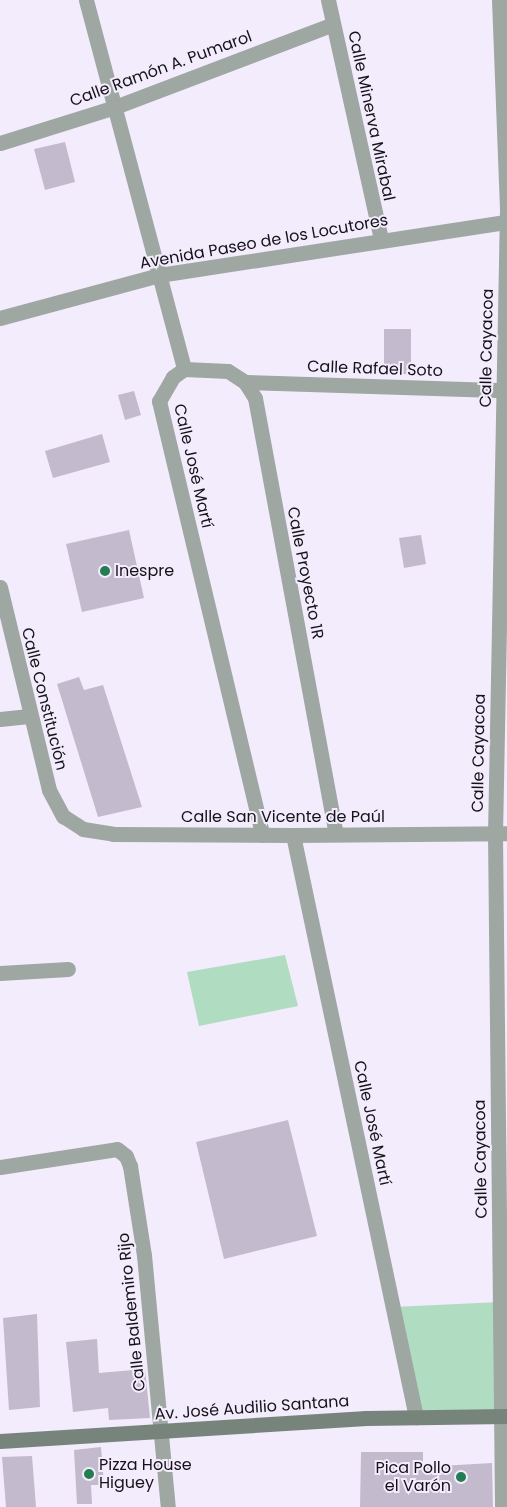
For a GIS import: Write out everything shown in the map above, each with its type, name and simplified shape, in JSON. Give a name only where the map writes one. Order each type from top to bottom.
[{"type":"main road","name":"Av. José Audilio Santana","points":[[0,1441],[366,1418],[504,1417]]},
{"type":"street","points":[[86,0],[184,369],[228,371],[245,382]]},
{"type":"street","name":"Calle Minerva Mirabal","points":[[328,0],[381,239]]},
{"type":"street","name":"Calle Cayacoa","points":[[499,0],[507,222],[501,833],[504,1417],[502,1507]]},
{"type":"street","name":"Calle Ramón A. Pumarol","points":[[0,143],[115,107],[333,24]]},
{"type":"street","name":"Avenida Paseo de los Locutores","points":[[0,318],[159,274],[381,239],[507,222]]},
{"type":"street","name":"Calle José Martí","points":[[184,369],[173,377],[159,401],[262,835]]},
{"type":"street","name":"Calle Rafael Soto","points":[[245,382],[504,390]]},
{"type":"street","name":"Calle Proyecto 1R","points":[[245,382],[255,398],[336,834]]},
{"type":"street","name":"Calle Constitución","points":[[0,587],[49,790],[63,816]]},
{"type":"street","points":[[0,719],[30,716]]},
{"type":"street","name":"Calle San Vicente de Paúl","points":[[63,816],[82,829],[113,834],[293,836],[501,833]]},
{"type":"street","name":"Calle José Martí","points":[[293,836],[416,1417]]},
{"type":"street","points":[[0,973],[68,969]]},
{"type":"street","name":"Calle Baldemiro Rijo","points":[[0,1167],[116,1149],[126,1156],[130,1166],[144,1255],[168,1507]]},
{"type":"green space","points":[[285,955],[298,1006],[199,1026],[187,972]]},
{"type":"green space","points":[[500,1302],[500,1417],[416,1417],[393,1307]]},
{"type":"building","points":[[65,142],[75,182],[45,190],[34,149]]},
{"type":"building","points":[[384,329],[411,329],[411,374],[384,374]]},
{"type":"building","points":[[134,391],[141,415],[125,420],[118,395]]},
{"type":"building","points":[[102,434],[110,462],[53,478],[45,451]]},
{"type":"building","name":"Inespre","points":[[129,530],[144,598],[82,612],[66,544]]},
{"type":"building","points":[[421,535],[426,564],[404,568],[399,538]]},
{"type":"building","points":[[79,677],[84,690],[103,685],[142,807],[98,817],[57,684]]},
{"type":"building","points":[[288,1120],[317,1236],[224,1259],[196,1142]]},
{"type":"building","points":[[37,1314],[40,1407],[9,1410],[3,1318]]},
{"type":"building","points":[[97,1339],[99,1373],[145,1369],[150,1418],[109,1420],[108,1408],[73,1412],[66,1342]]},
{"type":"building","points":[[101,1447],[104,1485],[91,1485],[92,1504],[77,1504],[74,1450]]},
{"type":"building","points":[[361,1452],[423,1452],[423,1467],[492,1463],[493,1507],[360,1507]]},
{"type":"building","points":[[32,1456],[36,1507],[6,1507],[2,1457]]},
{"type":"place","name":"Inespre","points":[[105,571]]},
{"type":"place","name":"Pizza House Higuey","points":[[89,1474]]},
{"type":"place","name":"Pica Pollo el Varón","points":[[461,1477]]}]
